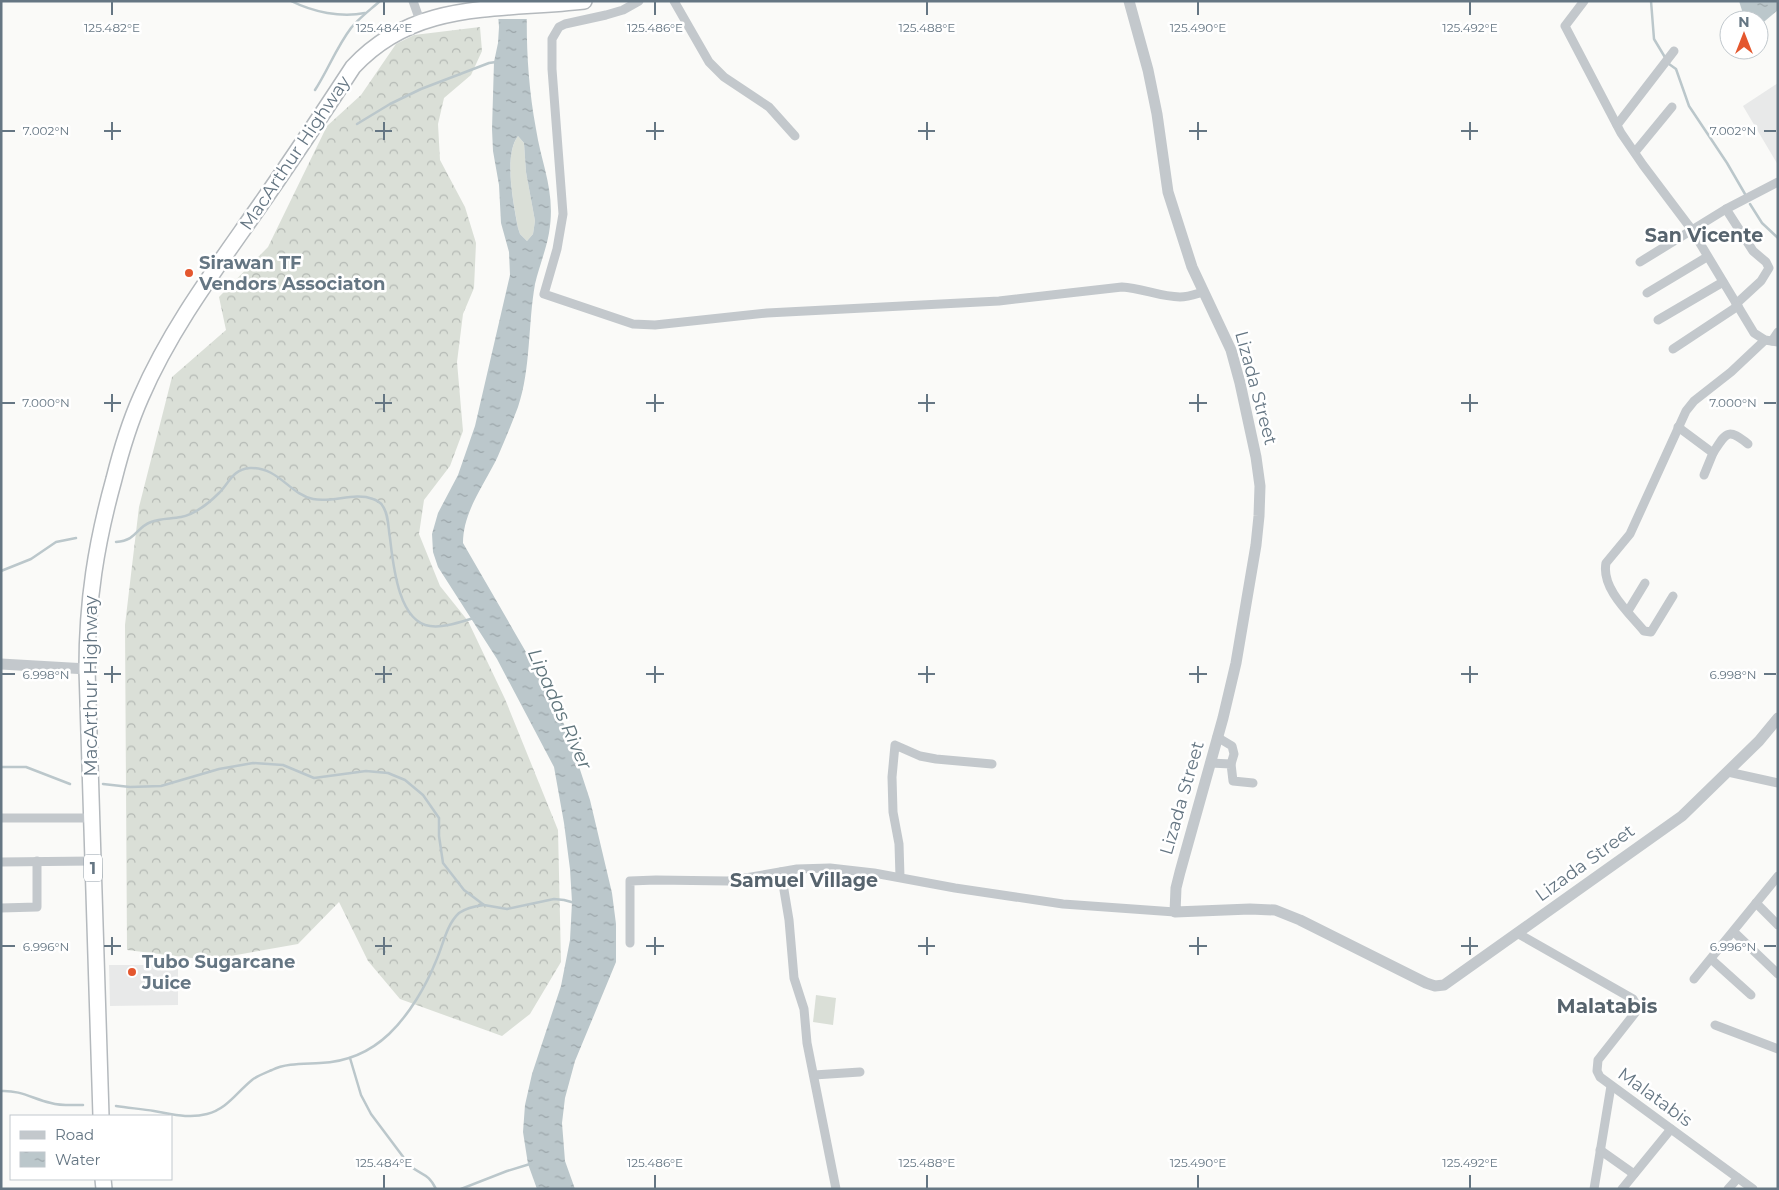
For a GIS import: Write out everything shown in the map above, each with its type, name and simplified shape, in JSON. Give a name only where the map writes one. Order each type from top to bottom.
[{"type":"highway","name":"MacArthur Highway","points":[[101,1115],[87,669],[88,618],[91,585],[104,515],[127,432],[153,371],[192,305],[364,52],[415,8],[584,1]]},
{"type":"street","points":[[639,1],[623,10],[558,27],[552,39],[552,69],[563,214],[557,249],[544,294],[632,324],[656,325],[767,313],[999,301],[1122,287],[1180,297],[1203,292]]},
{"type":"street","points":[[674,1],[709,62],[724,77],[768,107],[795,136]]},
{"type":"street","name":"Lizada Street","points":[[1129,1],[1148,70],[1157,114],[1168,192],[1192,267],[1231,350],[1256,457],[1260,486],[1256,545],[1236,663],[1176,888],[1175,912],[1250,908],[1276,910],[1435,986],[1444,985],[1682,816],[1759,741],[1778,718]]},
{"type":"street","points":[[1584,1],[1565,26],[1617,124],[1692,230],[1754,334],[1772,341]]},
{"type":"street","points":[[1617,124],[1674,52]]},
{"type":"street","points":[[1635,152],[1672,107]]},
{"type":"street","points":[[1640,262],[1726,209],[1778,182]]},
{"type":"street","points":[[1673,349],[1737,305],[1761,281],[1769,268],[1766,262],[1753,251],[1726,209]]},
{"type":"street","points":[[1647,293],[1707,257]]},
{"type":"street","points":[[1658,320],[1723,282]]},
{"type":"street","points":[[1673,596],[1651,632],[1644,631],[1610,587],[1606,578],[1606,562],[1630,534],[1686,411],[1694,401],[1772,341],[1778,332]]},
{"type":"street","points":[[1678,427],[1713,453]]},
{"type":"street","points":[[1704,475],[1713,453],[1723,437],[1735,434],[1748,444]]},
{"type":"street","points":[[1628,611],[1645,583]]},
{"type":"street","points":[[1,664],[87,669]]},
{"type":"street","points":[[1217,738],[1232,746],[1234,754],[1231,764],[1233,781],[1252,783]]},
{"type":"street","points":[[900,877],[899,844],[893,812],[892,777],[895,745],[920,756],[992,764]]},
{"type":"street","points":[[1210,763],[1231,764]]},
{"type":"street","points":[[1728,772],[1778,783]]},
{"type":"street","points":[[1,818],[92,818]]},
{"type":"street","points":[[1,908],[37,908],[37,861]]},
{"type":"street","points":[[1,862],[93,861]]},
{"type":"street","points":[[630,943],[630,881],[728,881],[781,872],[830,868],[900,877],[955,888],[1064,904],[1175,912]]},
{"type":"street","points":[[781,872],[789,920],[794,978],[804,1009],[807,1043],[836,1189]]},
{"type":"street","points":[[1694,980],[1778,877]]},
{"type":"street","points":[[1756,903],[1778,925]]},
{"type":"street","points":[[1734,932],[1778,974]]},
{"type":"street","name":"Malatabis","points":[[1517,933],[1633,999],[1636,1003],[1635,1013],[1598,1060],[1597,1071],[1600,1077],[1753,1189]]},
{"type":"street","points":[[1711,959],[1751,995]]},
{"type":"street","points":[[1715,1024],[1778,1049]]},
{"type":"street","points":[[814,1075],[860,1072]]},
{"type":"street","points":[[1596,1187],[1611,1086]]},
{"type":"street","points":[[1622,1189],[1671,1129]]},
{"type":"street","points":[[1600,1150],[1634,1174]]},
{"type":"street","points":[[1728,1189],[1738,1178]]},
{"type":"shaded area","points":[[1778,83],[1778,165],[1743,106]]},
{"type":"shaded area","points":[[109,965],[178,965],[178,1005],[110,1006]]},
{"type":"green space","points":[[480,27],[482,51],[471,75],[444,98],[438,124],[440,160],[465,207],[476,243],[474,288],[463,314],[457,362],[463,431],[450,466],[424,500],[419,534],[440,586],[468,621],[505,699],[558,830],[561,962],[530,1014],[502,1036],[400,999],[368,961],[339,902],[298,944],[208,960],[127,950],[125,625],[139,507],[172,377],[226,330],[219,297],[268,247],[327,126],[361,95],[396,44],[414,35]]},
{"type":"green space","points":[[518,136],[524,143],[526,172],[535,221],[533,234],[527,241],[520,234],[518,228],[511,181],[511,156]]},
{"type":"green space","points":[[816,995],[836,998],[833,1025],[813,1022]]},
{"type":"water","points":[[497,1],[527,1],[529,81],[533,113],[550,192],[551,218],[548,239],[535,284],[525,377],[518,407],[498,456],[471,509],[464,531],[463,543],[530,659],[567,730],[590,800],[612,893],[616,924],[616,962],[575,1061],[565,1098],[562,1123],[565,1161],[575,1189],[537,1189],[528,1164],[523,1132],[525,1105],[532,1074],[561,986],[570,940],[572,902],[570,869],[554,767],[497,659],[438,567],[433,552],[432,534],[438,513],[458,475],[475,426],[510,275],[509,252],[501,223],[499,185],[493,151],[492,129],[494,62],[499,27]],"holes":[[[518,136],[524,143],[526,172],[535,221],[533,234],[527,241],[520,234],[518,228],[510,168],[511,155]]]},
{"type":"water","points":[[1739,1],[1778,1],[1778,10],[1769,18],[1769,10],[1742,10]]},
{"type":"pier","points":[[494,1],[529,1],[529,19],[496,19]]},
{"type":"waterway","points":[[291,1],[327,13],[346,15],[365,13]]},
{"type":"waterway","points":[[315,90],[351,28],[380,1]]},
{"type":"waterway","points":[[1651,1],[1654,39],[1666,59]]},
{"type":"waterway","points":[[357,124],[390,104],[421,89],[496,62]]},
{"type":"waterway","points":[[1669,64],[1676,69],[1689,106],[1745,194]]},
{"type":"waterway","points":[[1750,204],[1762,223],[1778,238]]},
{"type":"waterway","points":[[116,542],[128,539],[151,522],[192,514],[211,501],[239,471],[250,468],[260,469],[269,472],[297,492],[313,499],[328,500],[366,497],[380,502],[387,517],[399,590],[411,614],[419,622],[430,626],[441,626],[474,618]]},
{"type":"waterway","points":[[1,571],[31,559],[56,542],[76,538]]},
{"type":"waterway","points":[[103,784],[130,787],[161,786],[219,769],[253,763],[283,765],[314,778],[366,771],[388,773],[405,780],[423,795],[439,818],[439,836],[443,863],[464,890],[484,905],[507,909],[554,899],[575,903]]},
{"type":"waterway","points":[[1,767],[26,767],[70,784]]},
{"type":"waterway","points":[[116,1106],[180,1116],[207,1114],[226,1104],[254,1079],[277,1068],[289,1065],[339,1061],[366,1051],[389,1034],[410,1009],[427,980],[451,923],[459,913],[484,905]]},
{"type":"waterway","points":[[350,1058],[361,1095],[371,1114],[410,1166],[428,1177],[436,1189]]},
{"type":"waterway","points":[[1,1091],[21,1093],[55,1104],[83,1105]]},
{"type":"waterway","points":[[461,1189],[530,1164]]},
{"type":"place","name":"Sirawan TF Vendors Associaton","points":[[189,273]]},
{"type":"place","name":"Tubo Sugarcane Juice","points":[[132,972]]},
{"type":"district","name":"San Vicente","points":[[1704,235]]},
{"type":"district","name":"Samuel Village","points":[[804,880]]},
{"type":"district","name":"Malatabis","points":[[1607,1006]]},
{"type":"water label","name":"Lipadas River","points":[[560,709]]}]
